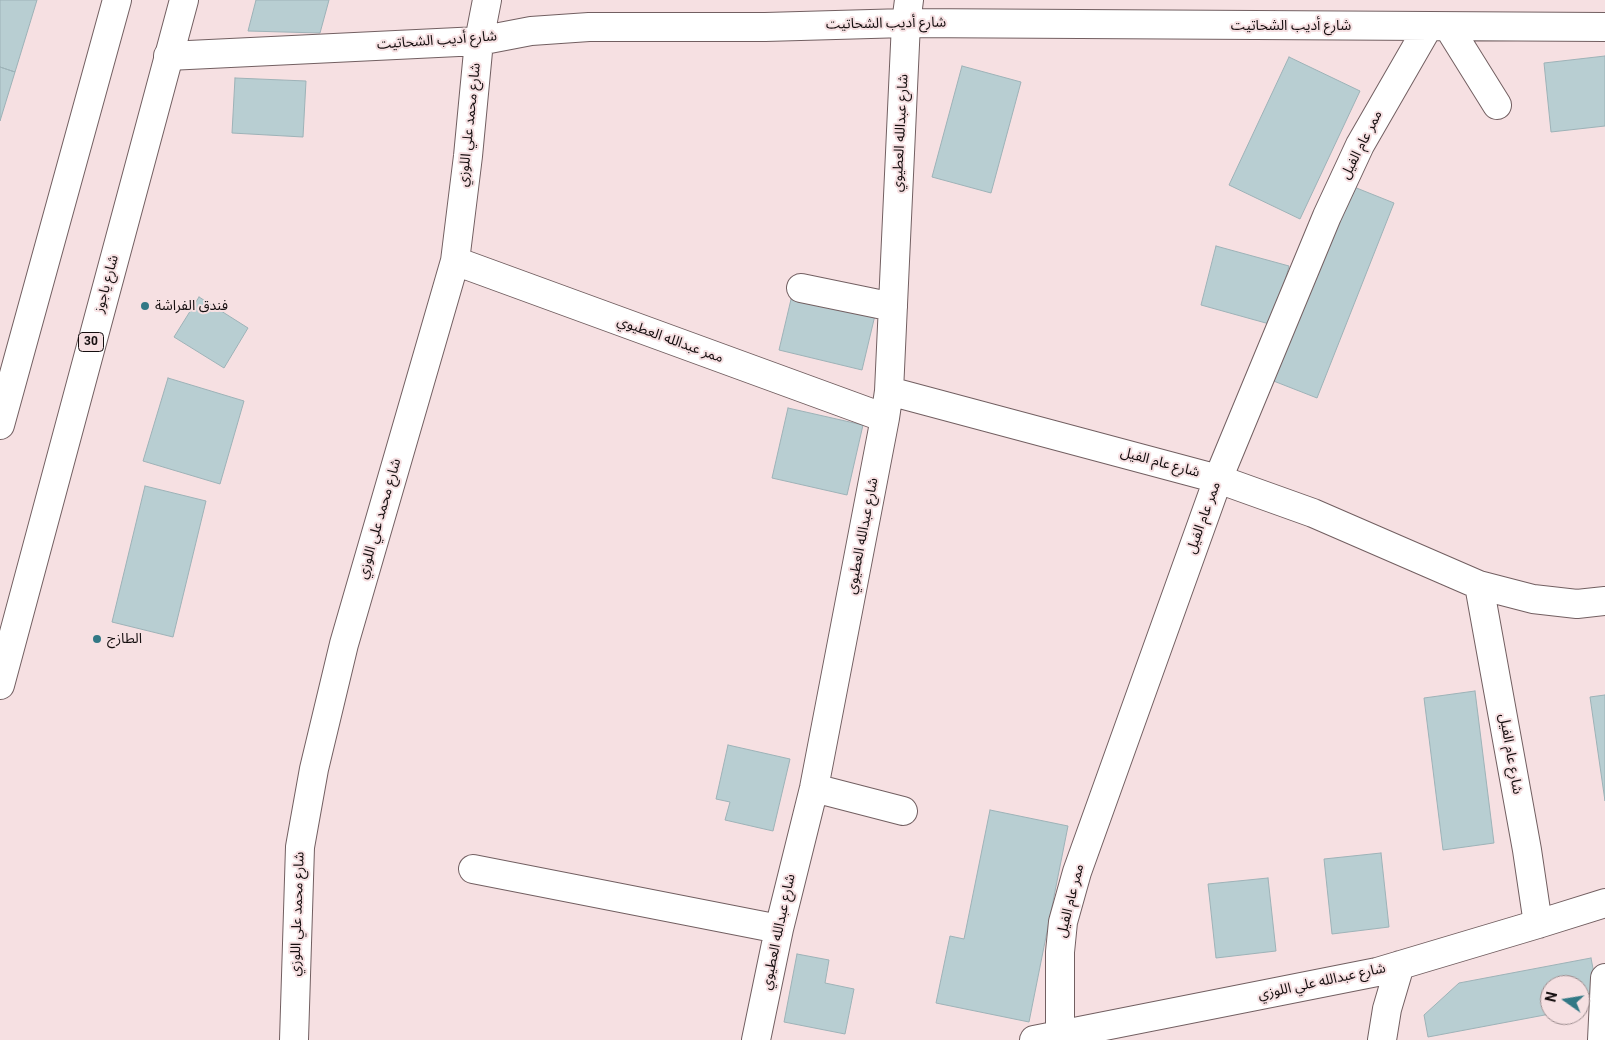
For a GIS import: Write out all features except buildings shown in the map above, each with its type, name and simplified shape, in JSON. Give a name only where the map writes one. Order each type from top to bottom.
[{"type":"street","points":[[0,425],[117,0]]},
{"type":"street","name":"شارع ياجوز","points":[[0,685],[184,0]]},
{"type":"street","name":"شارع محمد علي اللوزي","points":[[294,1040],[300,847],[314,769],[344,644],[455,261],[468,156],[479,41],[487,0]]},
{"type":"street","name":"شارع أديب الشحاتيت","points":[[168,56],[479,41],[531,31],[589,28],[765,27],[907,11],[1438,27],[1605,28]]},
{"type":"street","name":"شارع عبدالله العطيوي","points":[[756,1040],[779,928],[814,788],[889,391],[907,11]]},
{"type":"street","points":[[1438,27],[1497,105]]},
{"type":"street","name":"ممر عام الفيل","points":[[1060,1035],[1060,952],[1064,922],[1077,872],[1218,479],[1327,216],[1356,153],[1438,27]]},
{"type":"street","name":"ممر عبدالله العطيوي","points":[[455,261],[885,418]]},
{"type":"street","points":[[801,288],[893,307]]},
{"type":"street","name":"شارع عام الفيل","points":[[889,391],[1218,479],[1313,513],[1479,585],[1533,600],[1577,604],[1605,601]]},
{"type":"street","name":"شارع عام الفيل","points":[[1479,585],[1527,850],[1538,924]]},
{"type":"street","points":[[814,788],[904,811]]},
{"type":"street","points":[[473,869],[779,928]]},
{"type":"street","name":"شارع عبدالله علي اللوزي","points":[[1034,1040],[1377,972],[1605,902]]},
{"type":"street","points":[[1382,1040],[1387,1009],[1400,965]]},
{"type":"street","points":[[1602,1040],[1605,978]]},
{"type":"place","name":"فندق الفراشة","points":[[145,306]]},
{"type":"place","name":"الطازج","points":[[97,639]]}]
